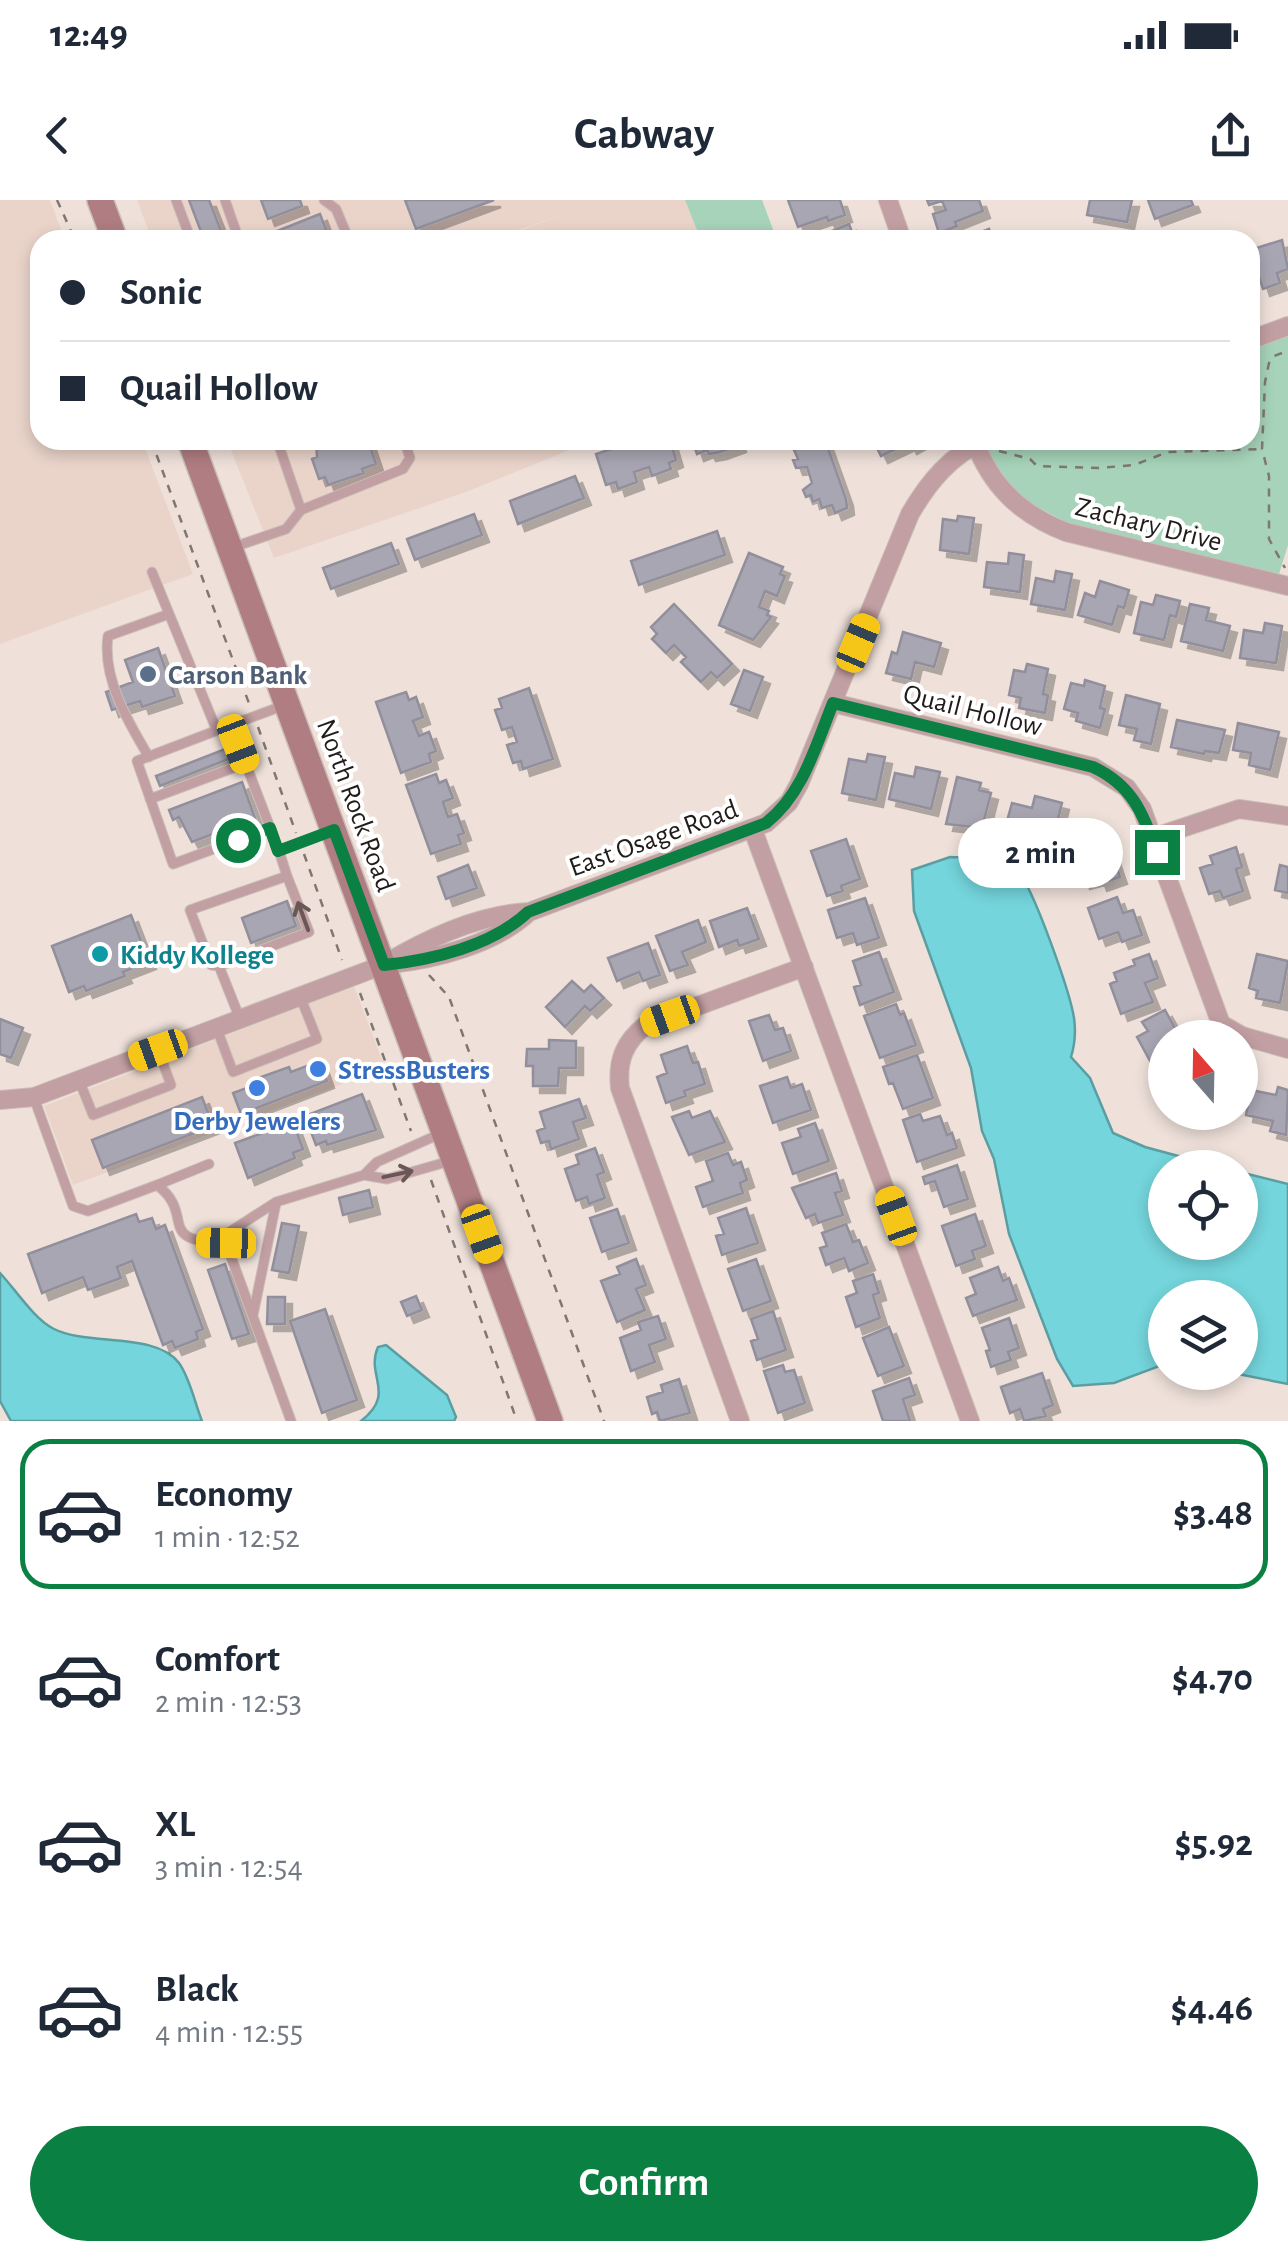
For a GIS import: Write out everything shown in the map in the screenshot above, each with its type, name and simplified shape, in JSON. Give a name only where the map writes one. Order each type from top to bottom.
[{"type":"main road","points":[[100,200],[111,230]]},
{"type":"main road","name":"North Rock Road","points":[[194,450],[550,1421]]},
{"type":"street","points":[[888,200],[898,230]]},
{"type":"street","points":[[1260,336],[1288,326]]},
{"type":"street","name":"East Osage Road","points":[[0,1100],[34,1096],[384,965],[424,961],[511,928],[528,912],[766,823],[788,802],[910,514],[935,477],[974,450]]},
{"type":"street","name":"Zachary Drive","points":[[982,450],[981,461],[1006,496],[1045,524],[1066,532],[1287,578]]},
{"type":"street","name":"Quail Hollow","points":[[833,703],[1093,767],[1127,788],[1142,809],[1221,1024],[1242,1036],[1288,1048]]},
{"type":"street","points":[[1152,838],[1240,808],[1288,816]]},
{"type":"street","points":[[752,830],[970,1421]]},
{"type":"street","points":[[740,1421],[618,1074],[622,1052],[646,1025],[804,967]]},
{"type":"lane","points":[[176,200],[187,230]]},
{"type":"lane","points":[[225,200],[233,230]]},
{"type":"lane","points":[[324,200],[336,209],[345,230]]},
{"type":"lane","points":[[280,450],[301,510]]},
{"type":"lane","points":[[232,548],[286,529],[301,510],[403,470],[410,458],[407,450]]},
{"type":"lane","points":[[152,572],[216,731]]},
{"type":"lane","points":[[150,756],[128,722],[105,656],[106,646],[108,636],[169,614]]},
{"type":"lane","points":[[270,828],[173,864],[137,761],[288,704]]},
{"type":"lane","points":[[231,725],[309,932],[218,966],[211,965],[190,910],[287,876]]},
{"type":"lane","points":[[150,799],[246,764]]},
{"type":"lane","points":[[278,851],[334,830]]},
{"type":"lane","points":[[218,966],[240,1019]]},
{"type":"lane","points":[[217,1028],[233,1072],[317,1039],[300,996]]},
{"type":"lane","points":[[79,1080],[93,1115],[171,1085],[158,1050]]},
{"type":"lane","points":[[34,1096],[73,1206],[88,1211],[208,1164]]},
{"type":"lane","points":[[364,1175],[377,1162],[444,1132]]},
{"type":"lane","points":[[290,1421],[226,1243],[228,1234],[276,1202],[364,1175],[388,1179],[454,1159]]},
{"type":"lane","points":[[157,1185],[168,1193],[184,1237],[195,1242],[226,1243]]},
{"type":"lane","points":[[253,1318],[276,1202]]},
{"type":"path","points":[[58,200],[71,230]]},
{"type":"path","points":[[1282,352],[1270,363],[1265,382],[1262,449],[1269,476],[1269,540],[1287,578]]},
{"type":"path","points":[[155,450],[340,956]]},
{"type":"path","points":[[1002,450],[1030,459],[1037,466],[1099,468],[1134,464],[1168,452],[1231,450]]},
{"type":"path","points":[[428,974],[448,997],[604,1421]]},
{"type":"path","points":[[358,990],[412,1134]]},
{"type":"path","points":[[430,1179],[517,1421]]},
{"type":"shaded area","points":[[0,200],[50,200],[61,230],[30,230],[30,450],[146,450],[193,574],[0,644]]},
{"type":"shaded area","points":[[137,200],[685,200],[697,230],[522,230],[558,216],[519,230],[148,230]]},
{"type":"shaded area","points":[[231,450],[569,450],[466,492],[274,558]]},
{"type":"shaded area","points":[[354,986],[385,1068],[73,1185],[44,1106]]},
{"type":"green space","points":[[685,200],[762,200],[773,230],[697,230]]},
{"type":"green space","points":[[1288,326],[1288,545],[1279,574],[1072,525],[1024,500],[980,450],[1260,450],[1260,336]]},
{"type":"water","points":[[950,857],[986,858],[1012,866],[1025,882],[1071,1005],[1075,1033],[1071,1057],[1090,1078],[1113,1133],[1156,1150],[1148,1150],[1148,1260],[1258,1260],[1258,1176],[1288,1184],[1288,1384],[1258,1378],[1258,1280],[1148,1280],[1148,1370],[1114,1383],[1073,1386],[1057,1359],[1009,1234],[994,1159],[982,1131],[971,1068],[914,911],[912,870]]},
{"type":"water","points":[[0,1273],[32,1311],[54,1329],[138,1343],[168,1353],[183,1369],[202,1421],[11,1421],[0,1401]]},
{"type":"water","points":[[386,1345],[447,1395],[454,1421],[361,1421],[377,1402],[375,1357],[378,1347]]},
{"type":"building","points":[[189,200],[209,200],[221,230],[200,230]]},
{"type":"building","points":[[261,200],[300,200],[302,206],[268,219]]},
{"type":"building","points":[[405,200],[494,200],[416,229]]},
{"type":"building","points":[[788,200],[840,200],[845,215],[798,227]]},
{"type":"building","points":[[927,200],[979,200],[983,211],[955,222],[957,226],[938,230],[933,214],[946,210],[942,201],[929,205]]},
{"type":"building","points":[[1090,200],[1132,200],[1127,222],[1087,215]]},
{"type":"building","points":[[1148,200],[1191,200],[1193,205],[1155,219]]},
{"type":"building","points":[[320,214],[326,230],[280,230]]},
{"type":"building","points":[[1282,240],[1288,269],[1277,273],[1280,283],[1263,289],[1260,280],[1260,247]]},
{"type":"building","points":[[317,450],[371,450],[376,464],[362,469],[364,473],[328,485],[325,477],[319,479],[312,459],[317,457]]},
{"type":"building","points":[[608,450],[673,450],[676,460],[669,463],[671,469],[652,476],[649,467],[634,472],[637,482],[618,489],[616,482],[606,485],[596,454]]},
{"type":"building","points":[[794,450],[829,450],[847,508],[835,513],[832,505],[822,508],[819,499],[813,502],[811,495],[806,497],[803,490],[812,483],[807,467],[796,468],[793,460],[798,459]]},
{"type":"building","points":[[575,476],[584,498],[518,524],[510,501]]},
{"type":"building","points":[[474,514],[482,535],[415,560],[407,539]]},
{"type":"building","points":[[958,516],[974,518],[969,554],[940,550],[943,519],[957,521]]},
{"type":"building","points":[[717,531],[725,555],[639,585],[631,561]]},
{"type":"building","points":[[391,543],[399,564],[331,589],[323,568]]},
{"type":"building","points":[[749,553],[783,567],[780,574],[785,576],[777,596],[765,591],[759,607],[769,611],[767,615],[771,617],[753,640],[719,625]]},
{"type":"building","points":[[1009,553],[1024,555],[1020,592],[984,587],[987,562],[1008,564]]},
{"type":"building","points":[[1056,571],[1072,574],[1065,610],[1031,604],[1036,578],[1054,582]]},
{"type":"building","points":[[1100,581],[1129,590],[1124,608],[1118,606],[1112,625],[1078,615],[1085,593],[1095,597]]},
{"type":"building","points":[[1156,595],[1180,601],[1176,617],[1170,615],[1164,640],[1134,633],[1141,602],[1153,605]]},
{"type":"building","points":[[674,604],[732,664],[717,678],[711,672],[701,682],[681,662],[686,657],[674,645],[666,653],[652,639],[657,634],[651,627]]},
{"type":"building","points":[[1190,604],[1209,608],[1206,620],[1230,626],[1223,651],[1181,641]]},
{"type":"building","points":[[1265,623],[1282,626],[1276,663],[1240,658],[1244,630],[1263,633]]},
{"type":"building","points":[[903,632],[941,643],[934,667],[915,662],[911,679],[886,673]]},
{"type":"building","points":[[158,648],[175,696],[142,707],[140,701],[112,710],[106,692],[133,682],[125,660]]},
{"type":"building","points":[[1027,664],[1048,669],[1043,694],[1048,695],[1045,713],[1019,708],[1021,698],[1009,695],[1014,670],[1025,672]]},
{"type":"building","points":[[744,670],[763,677],[750,711],[731,704]]},
{"type":"building","points":[[1085,680],[1105,686],[1100,728],[1076,721],[1078,713],[1064,709],[1071,683],[1084,686]]},
{"type":"building","points":[[529,688],[553,759],[523,769],[521,761],[513,763],[507,745],[517,742],[512,727],[502,730],[495,710],[502,708],[499,699]]},
{"type":"building","points":[[406,692],[409,700],[416,697],[423,717],[413,721],[419,736],[429,732],[436,751],[429,754],[431,762],[401,773],[376,702]]},
{"type":"building","points":[[1126,695],[1160,704],[1151,744],[1134,740],[1137,729],[1119,725]]},
{"type":"building","points":[[1177,720],[1225,730],[1219,753],[1171,747]]},
{"type":"building","points":[[1238,723],[1279,732],[1270,770],[1249,765],[1251,753],[1233,750]]},
{"type":"building","points":[[228,748],[231,758],[160,786],[156,776]]},
{"type":"building","points":[[868,754],[885,757],[876,800],[842,793],[849,759],[866,762]]},
{"type":"building","points":[[916,767],[940,772],[931,809],[889,799],[895,773],[914,777]]},
{"type":"building","points":[[436,774],[439,783],[446,780],[453,798],[443,802],[448,817],[457,814],[464,833],[458,835],[461,844],[431,854],[406,785]]},
{"type":"building","points":[[957,777],[981,783],[979,790],[991,793],[982,828],[946,824]]},
{"type":"building","points":[[242,782],[255,818],[192,842],[179,817],[173,820],[169,810]]},
{"type":"building","points":[[1035,796],[1062,803],[1057,823],[1050,821],[1045,842],[1004,832],[1012,803],[1032,808]]},
{"type":"building","points":[[1096,833],[1104,856],[1112,854],[1120,877],[1100,884],[1098,878],[1083,882],[1070,842]]},
{"type":"building","points":[[846,839],[860,879],[827,896],[811,851]]},
{"type":"building","points":[[1236,847],[1242,867],[1236,869],[1243,891],[1223,898],[1220,891],[1209,894],[1200,868],[1213,864],[1210,856]]},
{"type":"building","points":[[468,865],[477,888],[446,899],[438,877]]},
{"type":"building","points":[[1280,865],[1288,867],[1288,893],[1275,890]]},
{"type":"building","points":[[1117,897],[1123,913],[1133,910],[1142,935],[1122,942],[1118,932],[1099,939],[1088,908]]},
{"type":"building","points":[[865,898],[879,938],[857,945],[853,933],[837,938],[828,910]]},
{"type":"building","points":[[287,901],[296,926],[251,943],[242,918]]},
{"type":"building","points":[[747,908],[759,939],[739,946],[737,940],[719,947],[710,921]]},
{"type":"building","name":"Kiddy Kollege","points":[[131,915],[149,962],[86,991],[84,986],[69,992],[52,946]]},
{"type":"building","points":[[698,920],[706,942],[682,952],[688,965],[670,971],[656,936]]},
{"type":"building","points":[[648,943],[660,975],[643,981],[639,972],[617,981],[608,958]]},
{"type":"building","points":[[879,952],[894,992],[860,1005],[854,987],[861,985],[853,961]]},
{"type":"building","points":[[1149,954],[1158,978],[1145,983],[1153,1002],[1121,1014],[1110,984],[1117,981],[1114,973]]},
{"type":"building","points":[[1257,954],[1288,961],[1280,1003],[1256,998],[1258,991],[1249,988]]},
{"type":"building","points":[[572,981],[584,992],[591,985],[604,998],[590,1011],[585,1006],[565,1027],[546,1007]]},
{"type":"building","points":[[896,1004],[900,1015],[904,1013],[916,1045],[880,1058],[864,1016]]},
{"type":"building","points":[[1165,1010],[1170,1020],[1148,1020],[1148,1031],[1142,1022]]},
{"type":"building","points":[[769,1015],[775,1030],[783,1028],[791,1051],[763,1061],[749,1021]]},
{"type":"building","points":[[0,1019],[23,1028],[11,1058],[0,1054]]},
{"type":"building","points":[[1148,1031],[1148,1057],[1137,1037]]},
{"type":"building","points":[[549,1040],[576,1041],[576,1068],[559,1068],[558,1086],[533,1086],[533,1066],[526,1066],[527,1049],[549,1049]]},
{"type":"building","points":[[687,1046],[693,1063],[698,1062],[705,1084],[666,1103],[657,1077],[667,1073],[661,1055]]},
{"type":"building","points":[[917,1055],[933,1098],[903,1109],[883,1067]]},
{"type":"building","points":[[320,1061],[327,1081],[241,1114],[233,1093],[263,1082],[261,1077],[289,1067],[291,1072]]},
{"type":"building","points":[[787,1077],[791,1088],[802,1084],[811,1110],[773,1123],[760,1086]]},
{"type":"building","points":[[1278,1087],[1288,1090],[1286,1135],[1270,1131],[1273,1121],[1258,1118],[1258,1091],[1276,1095]]},
{"type":"building","points":[[362,1094],[376,1130],[316,1145],[305,1116]]},
{"type":"building","points":[[202,1097],[213,1126],[103,1168],[92,1140]]},
{"type":"building","points":[[579,1099],[586,1118],[573,1122],[579,1139],[551,1149],[549,1141],[541,1143],[537,1131],[545,1128],[540,1112]]},
{"type":"building","points":[[689,1111],[692,1118],[710,1111],[725,1142],[689,1155],[672,1117]]},
{"type":"building","points":[[920,1114],[923,1121],[940,1116],[957,1148],[917,1162],[903,1120]]},
{"type":"building","points":[[293,1122],[303,1149],[293,1153],[295,1158],[248,1178],[235,1143]]},
{"type":"building","points":[[815,1123],[829,1161],[793,1174],[782,1143],[801,1137],[798,1129]]},
{"type":"building","points":[[595,1148],[604,1172],[597,1175],[605,1198],[589,1204],[587,1197],[576,1201],[565,1169],[579,1164],[576,1155]]},
{"type":"building","points":[[728,1153],[733,1165],[741,1162],[747,1180],[740,1183],[743,1193],[703,1207],[696,1187],[713,1181],[706,1161]]},
{"type":"building","points":[[957,1165],[968,1199],[944,1207],[935,1181],[925,1184],[923,1177]]},
{"type":"building","points":[[836,1173],[842,1191],[835,1193],[843,1215],[818,1223],[815,1214],[806,1218],[792,1188]]},
{"type":"building","points":[[369,1190],[373,1207],[343,1215],[339,1198]]},
{"type":"building","points":[[746,1208],[758,1243],[722,1255],[716,1236],[724,1234],[718,1218]]},
{"type":"building","points":[[617,1209],[629,1243],[602,1252],[590,1218]]},
{"type":"building","points":[[136,1214],[139,1222],[152,1218],[156,1229],[165,1225],[203,1329],[196,1332],[198,1339],[175,1348],[172,1341],[163,1345],[132,1261],[117,1267],[121,1278],[88,1290],[83,1277],[42,1293],[28,1254]]},
{"type":"building","points":[[975,1214],[986,1246],[972,1251],[975,1259],[956,1266],[942,1226]]},
{"type":"building","points":[[282,1223],[299,1226],[289,1273],[272,1270]]},
{"type":"building","points":[[846,1224],[853,1242],[859,1240],[868,1263],[849,1271],[844,1258],[826,1265],[820,1248],[827,1246],[822,1233]]},
{"type":"building","points":[[636,1259],[646,1285],[636,1289],[645,1310],[617,1322],[601,1281],[620,1274],[617,1267]]},
{"type":"building","points":[[756,1259],[771,1301],[743,1311],[728,1269]]},
{"type":"building","points":[[225,1264],[249,1334],[232,1339],[208,1270]]},
{"type":"building","points":[[998,1267],[1003,1281],[1009,1278],[1017,1300],[973,1316],[966,1298],[976,1294],[970,1278]]},
{"type":"building","points":[[873,1274],[879,1293],[873,1295],[880,1318],[856,1327],[846,1297],[857,1293],[853,1281]]},
{"type":"building","points":[[416,1296],[422,1310],[407,1316],[401,1302]]},
{"type":"building","points":[[268,1297],[285,1297],[285,1324],[267,1324]]},
{"type":"building","points":[[325,1309],[357,1400],[322,1413],[290,1321]]},
{"type":"building","points":[[773,1311],[786,1350],[757,1360],[751,1341],[758,1339],[751,1319]]},
{"type":"building","points":[[658,1316],[666,1339],[649,1345],[655,1362],[631,1371],[620,1338],[641,1330],[638,1322]]},
{"type":"building","points":[[1009,1318],[1019,1348],[1008,1352],[1011,1360],[991,1367],[982,1328]]},
{"type":"building","points":[[889,1327],[904,1366],[878,1376],[863,1338]]},
{"type":"building","points":[[783,1365],[785,1372],[794,1370],[805,1403],[778,1413],[764,1371]]},
{"type":"building","points":[[1042,1373],[1053,1405],[1043,1409],[1046,1416],[1024,1421],[1020,1409],[1010,1413],[1001,1387]]},
{"type":"building","points":[[909,1378],[915,1395],[903,1399],[910,1421],[883,1421],[873,1391]]},
{"type":"building","points":[[679,1379],[690,1413],[660,1421],[657,1412],[652,1414],[647,1397],[663,1392],[661,1385]]},
{"type":"place","name":"Carson Bank","points":[[148,674]]},
{"type":"place","name":"Kiddy Kollege","points":[[100,954]]},
{"type":"place","name":"StressBusters","points":[[318,1069]]},
{"type":"place","name":"Derby Jewelers","points":[[257,1088]]},
{"type":"route","points":[[238,840],[270,828],[278,851],[334,830],[384,965],[424,961],[511,928],[528,912],[766,823],[778,814],[799,784],[833,703],[1107,773],[1127,788],[1142,809],[1157,852]]}]
